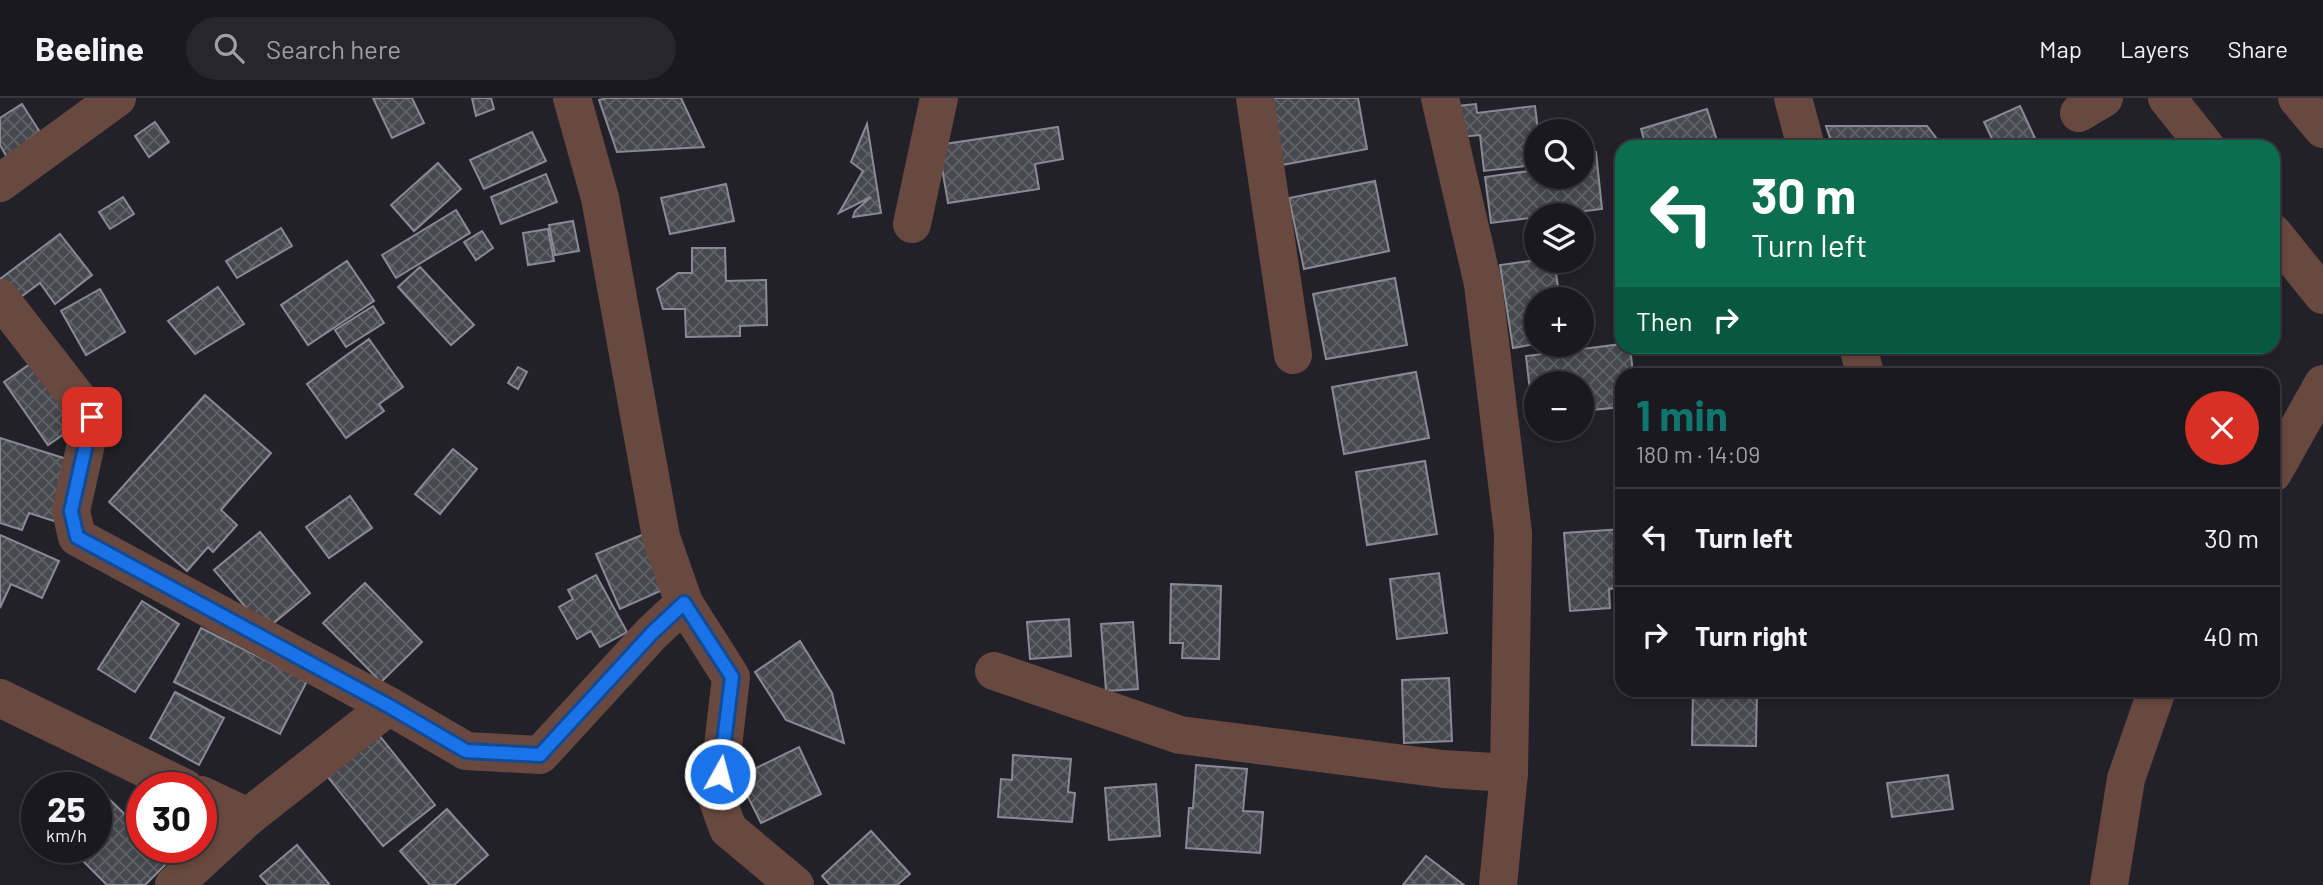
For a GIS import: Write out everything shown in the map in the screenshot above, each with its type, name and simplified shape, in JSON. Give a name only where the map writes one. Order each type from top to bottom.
[{"type":"street","points":[[0,183],[117,98]]},
{"type":"street","points":[[572,98],[600,198],[661,537],[684,603],[732,677],[717,799],[728,829],[795,885]]},
{"type":"street","points":[[912,224],[939,98]]},
{"type":"street","points":[[1255,98],[1293,355]]},
{"type":"street","points":[[1440,98],[1483,284],[1513,533],[1509,773],[1498,885]]},
{"type":"street","points":[[1793,98],[1804,140]]},
{"type":"street","points":[[2167,98],[2200,140]]},
{"type":"street","points":[[2297,98],[2323,129]]},
{"type":"street","points":[[2280,242],[2323,295]]},
{"type":"street","points":[[0,298],[92,417],[71,511],[77,537],[389,706],[466,751],[540,755],[652,633],[684,603]]},
{"type":"street","points":[[2280,461],[2323,384]]},
{"type":"street","points":[[994,671],[1180,735],[1443,769],[1509,773]]},
{"type":"street","points":[[2109,885],[2126,779],[2155,697]]},
{"type":"street","points":[[0,698],[152,772]]},
{"type":"street","points":[[174,885],[248,817],[389,706]]},
{"type":"street","points":[[217,802],[248,817]]},
{"type":"building","points":[[373,98],[412,98],[424,123],[392,138]]},
{"type":"building","points":[[472,98],[491,98],[494,109],[476,116]]},
{"type":"building","points":[[681,98],[704,147],[617,152],[599,100]]},
{"type":"building","points":[[1270,98],[1358,98],[1367,149],[1282,165]]},
{"type":"building","points":[[22,104],[43,137],[8,159],[0,145],[0,118]]},
{"type":"building","points":[[1476,104],[1477,113],[1535,106],[1537,119],[1524,119],[1524,166],[1484,171],[1480,135],[1461,137],[1457,106]]},
{"type":"building","points":[[2020,106],[2036,140],[1993,140],[1984,122]]},
{"type":"building","points":[[1707,109],[1717,140],[1644,140],[1641,129]]},
{"type":"building","points":[[155,122],[169,142],[149,157],[135,136]]},
{"type":"building","points":[[867,124],[881,213],[853,217],[855,211],[871,197],[839,213],[863,171],[851,162]]},
{"type":"building","points":[[1826,126],[1927,126],[1938,140],[1831,140]]},
{"type":"building","points":[[1058,127],[1063,159],[1035,164],[1039,189],[948,203],[941,162],[945,144]]},
{"type":"building","points":[[532,132],[546,161],[484,189],[470,160]]},
{"type":"building","points":[[1594,152],[1602,209],[1594,210],[1594,203],[1524,203],[1524,219],[1491,223],[1485,177],[1524,172],[1524,189],[1594,189]]},
{"type":"building","points":[[438,163],[461,189],[414,231],[391,205]]},
{"type":"building","points":[[546,174],[557,202],[501,224],[491,197]]},
{"type":"building","points":[[1375,181],[1389,251],[1304,269],[1289,198]]},
{"type":"building","points":[[726,184],[734,221],[670,234],[661,198]]},
{"type":"building","points":[[123,197],[134,214],[110,229],[99,212]]},
{"type":"building","points":[[456,210],[470,233],[396,278],[382,255]]},
{"type":"building","points":[[573,221],[579,251],[555,255],[549,225]]},
{"type":"building","points":[[281,228],[292,246],[237,278],[226,261]]},
{"type":"building","points":[[548,229],[554,261],[528,265],[523,233]]},
{"type":"building","points":[[482,231],[493,248],[476,260],[464,242]]},
{"type":"building","points":[[60,234],[92,275],[55,304],[40,283],[15,301],[0,279]]},
{"type":"building","points":[[692,248],[725,248],[726,281],[766,280],[767,325],[740,326],[740,336],[686,337],[685,309],[663,309],[657,289],[678,273],[692,273]]},
{"type":"building","points":[[347,261],[374,301],[308,345],[281,305]]},
{"type":"building","points":[[1524,262],[1524,273],[1556,273],[1558,287],[1524,287],[1524,346],[1513,348],[1500,265]]},
{"type":"building","points":[[420,267],[474,325],[451,345],[398,287]]},
{"type":"building","points":[[1395,278],[1407,345],[1326,359],[1313,294]]},
{"type":"building","points":[[218,287],[244,324],[195,354],[168,321]]},
{"type":"building","points":[[100,289],[125,332],[86,355],[61,311]]},
{"type":"building","points":[[373,306],[384,323],[346,347],[335,330]]},
{"type":"building","points":[[369,339],[403,387],[379,404],[384,411],[346,438],[307,384]]},
{"type":"building","points":[[1615,345],[1615,354],[1631,354],[1632,368],[1615,368],[1615,408],[1594,410],[1594,371],[1528,371],[1526,357],[1594,357],[1594,348]]},
{"type":"building","points":[[36,360],[80,423],[48,445],[4,382]]},
{"type":"building","points":[[518,367],[527,372],[518,389],[508,383]]},
{"type":"building","points":[[1416,372],[1429,438],[1344,454],[1332,387]]},
{"type":"building","points":[[205,395],[271,453],[221,510],[237,525],[213,552],[208,547],[187,571],[109,502]]},
{"type":"building","points":[[0,438],[73,461],[54,521],[29,513],[22,530],[0,523]]},
{"type":"building","points":[[453,449],[477,469],[440,514],[415,494]]},
{"type":"building","points":[[1425,461],[1437,534],[1367,545],[1356,472]]},
{"type":"building","points":[[350,496],[372,528],[329,558],[306,527]]},
{"type":"building","points":[[1615,529],[1615,589],[1609,589],[1610,608],[1570,611],[1564,533]]},
{"type":"building","points":[[260,532],[310,593],[265,630],[214,570]]},
{"type":"building","points":[[644,534],[667,588],[620,609],[596,554]]},
{"type":"building","points":[[0,535],[59,561],[42,598],[11,584],[0,608]]},
{"type":"building","points":[[1439,573],[1447,633],[1397,639],[1390,579]]},
{"type":"building","points":[[596,575],[627,632],[600,647],[591,631],[577,639],[559,607],[573,599],[568,590]]},
{"type":"building","points":[[365,583],[422,642],[381,682],[323,623]]},
{"type":"building","points":[[1171,584],[1221,586],[1219,659],[1182,658],[1183,643],[1170,643]]},
{"type":"building","points":[[142,601],[179,624],[135,692],[98,669]]},
{"type":"building","points":[[1069,619],[1071,656],[1030,659],[1027,622]]},
{"type":"building","points":[[1133,622],[1138,689],[1106,691],[1101,624]]},
{"type":"building","points":[[201,628],[307,681],[280,734],[174,682]]},
{"type":"building","points":[[800,641],[832,693],[844,743],[786,720],[755,672]]},
{"type":"building","points":[[1449,678],[1452,741],[1404,743],[1402,680]]},
{"type":"building","points":[[175,692],[224,718],[199,765],[150,738]]},
{"type":"building","points":[[1693,697],[1757,697],[1756,746],[1692,745]]},
{"type":"building","points":[[379,735],[435,805],[383,846],[327,776]]},
{"type":"building","points":[[799,747],[821,794],[761,823],[738,777]]},
{"type":"building","points":[[1013,755],[1071,759],[1068,792],[1075,793],[1072,822],[998,817],[1001,779],[1012,780]]},
{"type":"building","points":[[1196,765],[1247,769],[1243,811],[1263,812],[1260,853],[1186,848],[1189,808],[1193,808]]},
{"type":"building","points":[[1948,775],[1953,809],[1892,817],[1887,783]]},
{"type":"building","points":[[1156,784],[1160,836],[1109,840],[1105,788]]},
{"type":"building","points":[[112,802],[126,815],[126,863],[167,863],[145,885],[107,885],[85,863],[112,863]]},
{"type":"building","points":[[447,809],[488,855],[454,885],[430,885],[400,851]]},
{"type":"building","points":[[871,831],[910,874],[897,885],[830,885],[822,876]]},
{"type":"building","points":[[297,845],[329,884],[268,885],[260,876]]},
{"type":"building","points":[[1426,856],[1464,885],[1403,885]]},
{"type":"route","points":[[92,417],[71,511],[77,537],[389,706],[466,751],[540,755],[652,633],[684,603],[732,677],[720,774]]}]
